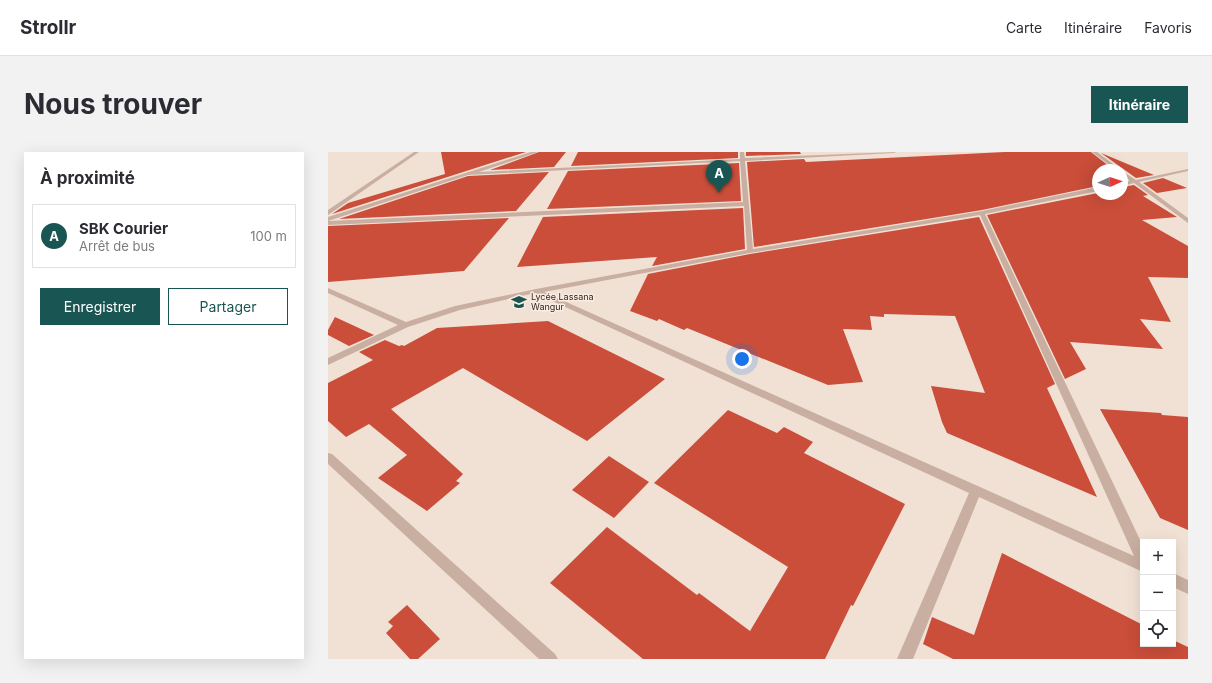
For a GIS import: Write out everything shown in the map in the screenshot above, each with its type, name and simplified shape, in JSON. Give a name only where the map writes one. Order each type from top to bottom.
[{"type":"street","points":[[328,213],[417,152]]},
{"type":"street","points":[[328,219],[536,152]]},
{"type":"street","points":[[742,152],[750,251]]},
{"type":"street","points":[[467,174],[894,152]]},
{"type":"street","points":[[1094,152],[1111,164]]},
{"type":"street","points":[[1128,182],[1188,170]]},
{"type":"street","points":[[1128,176],[1188,221]]},
{"type":"street","points":[[328,362],[405,325],[458,308],[536,291],[750,251],[982,213],[1092,190]]},
{"type":"street","points":[[328,223],[747,204]]},
{"type":"street","points":[[982,213],[1140,554]]},
{"type":"street","points":[[328,290],[405,325]]},
{"type":"street","points":[[536,291],[976,489],[1140,565]]},
{"type":"street","points":[[328,458],[550,659]]},
{"type":"street","points":[[905,659],[976,489]]},
{"type":"street","points":[[1176,581],[1188,587]]},
{"type":"building","points":[[441,152],[526,152],[332,214],[348,203],[445,174]]},
{"type":"building","points":[[539,152],[566,152],[554,167],[490,170]]},
{"type":"building","points":[[578,152],[738,152],[738,158],[571,166]]},
{"type":"building","points":[[746,152],[800,152],[801,154],[746,156]]},
{"type":"building","points":[[1005,152],[1091,152],[1106,164],[1092,164],[1092,187],[982,210],[754,247],[747,162],[804,159],[806,162]]},
{"type":"building","points":[[1101,153],[1128,164],[1116,164]]},
{"type":"building","points":[[739,163],[741,201],[547,209],[568,171]]},
{"type":"building","points":[[1128,164],[1154,175],[1136,178],[1128,172]]},
{"type":"building","points":[[549,172],[516,211],[339,219],[468,176]]},
{"type":"building","points":[[1163,178],[1187,188],[1157,193],[1143,183]]},
{"type":"building","points":[[1134,185],[1148,195],[1143,196],[1177,217],[1142,220],[1188,246],[1188,278],[1148,277],[1171,322],[1140,319],[1163,349],[1070,342],[1086,369],[1065,379],[987,215],[1092,194],[1092,200],[1128,200],[1128,186]]},
{"type":"building","points":[[743,208],[745,249],[652,266],[657,257],[517,267],[543,217]]},
{"type":"building","points":[[979,217],[1055,384],[1047,388],[1097,497],[947,433],[931,386],[985,393],[955,316],[884,314],[884,317],[870,316],[872,330],[843,329],[863,382],[828,385],[687,328],[684,330],[659,319],[657,321],[630,311],[648,274],[750,254]]},
{"type":"building","points":[[509,218],[464,271],[328,282],[328,226]]},
{"type":"building","points":[[335,317],[374,335],[349,346],[328,335],[328,330]]},
{"type":"building","points":[[548,321],[665,379],[587,441],[463,368],[391,409],[463,474],[456,481],[460,483],[427,511],[378,478],[407,455],[369,424],[346,437],[328,421],[328,383],[373,360],[359,352],[385,340],[399,346],[404,346],[437,328]]},
{"type":"building","points":[[1100,409],[1161,413],[1162,415],[1188,417],[1188,530],[1160,518]]},
{"type":"building","points":[[728,410],[777,433],[784,427],[813,442],[804,453],[905,504],[853,606],[851,605],[825,659],[643,659],[550,583],[607,527],[697,595],[699,593],[750,631],[788,567],[654,483]]},
{"type":"building","points":[[609,456],[649,482],[614,518],[572,490]]},
{"type":"building","points":[[1002,553],[1140,623],[1140,647],[1176,647],[1176,641],[1188,647],[1188,659],[953,659],[923,644],[932,617],[974,635]]},
{"type":"building","points":[[407,605],[440,639],[418,659],[410,659],[386,633],[393,626],[388,622]]},
{"type":"place","name":"SBK Courier","points":[[719,193]]},
{"type":"place","name":"Lycée Lassana Wangur","points":[[519,302]]}]
